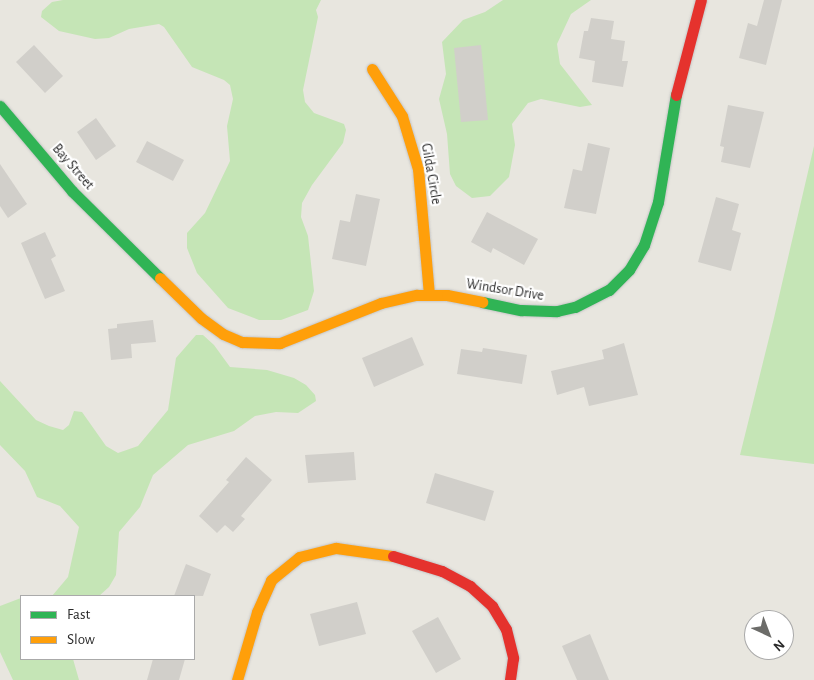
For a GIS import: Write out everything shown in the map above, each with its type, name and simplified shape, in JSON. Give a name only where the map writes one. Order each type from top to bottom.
[{"type":"street","name":"Windsor Drive","points":[[127,245],[201,318],[224,334],[242,342],[280,343],[306,335],[381,303],[429,294],[521,310],[557,312],[592,300],[623,277],[640,254],[655,215],[669,122],[700,0]]},
{"type":"street","name":"Gilda Circle","points":[[372,69],[402,116],[418,169],[429,294]]},
{"type":"street","name":"Bay Street","points":[[0,106],[72,191],[127,245]]},
{"type":"street","points":[[237,680],[257,612],[271,580],[299,557],[336,548],[378,552],[411,561],[442,571],[475,590],[492,606],[506,629],[513,658],[510,680]]},
{"type":"green space","points":[[63,0],[321,0],[316,10],[318,17],[303,90],[305,102],[314,113],[344,124],[346,130],[343,143],[312,185],[302,203],[301,217],[308,236],[314,291],[308,310],[281,320],[259,320],[228,308],[197,273],[187,248],[187,233],[205,213],[230,161],[227,126],[233,99],[230,85],[224,80],[192,67],[164,27],[159,24],[129,29],[109,38],[95,39],[59,31],[41,17],[42,11],[52,2]]},
{"type":"green space","points":[[503,0],[591,0],[571,14],[557,44],[560,64],[592,105],[580,107],[541,99],[528,103],[512,124],[515,145],[509,177],[490,196],[472,198],[456,186],[450,174],[447,134],[439,99],[446,74],[442,42],[463,20],[485,12]]},
{"type":"green space","points":[[814,146],[814,464],[740,455]]},
{"type":"green space","points":[[196,335],[203,335],[214,345],[230,367],[267,370],[294,378],[306,385],[315,395],[316,401],[298,413],[276,412],[255,416],[234,431],[188,445],[153,475],[140,507],[119,532],[116,575],[109,587],[100,595],[53,595],[68,577],[79,527],[60,506],[37,497],[25,471],[0,445],[0,381],[36,420],[49,426],[63,430],[69,425],[74,411],[82,412],[106,446],[118,453],[138,446],[168,410],[176,358]]},
{"type":"green space","points":[[20,598],[20,660],[73,660],[79,680],[13,680],[0,652],[0,606]]},
{"type":"building","points":[[764,0],[782,0],[766,65],[739,58],[748,23],[757,26]]},
{"type":"building","points":[[591,18],[614,21],[611,39],[625,41],[622,61],[628,61],[623,87],[592,82],[595,61],[579,58],[584,31],[588,31]]},
{"type":"building","points":[[34,45],[63,76],[45,93],[16,62]]},
{"type":"building","points":[[481,45],[488,120],[461,122],[454,48]]},
{"type":"building","points":[[728,105],[764,112],[750,168],[721,162],[724,147],[720,146]]},
{"type":"building","points":[[96,118],[116,146],[96,160],[77,132]]},
{"type":"building","points":[[147,141],[184,160],[173,181],[136,162]]},
{"type":"building","points":[[588,143],[610,148],[596,214],[564,208],[573,169],[582,171]]},
{"type":"building","points":[[0,164],[27,204],[8,218],[0,206]]},
{"type":"building","points":[[356,194],[380,199],[366,266],[332,259],[340,220],[350,222]]},
{"type":"building","points":[[716,197],[739,204],[732,230],[741,233],[731,271],[698,262]]},
{"type":"building","points":[[487,212],[538,239],[524,265],[493,248],[491,253],[471,242]]},
{"type":"building","points":[[45,232],[56,256],[51,259],[65,291],[45,299],[21,243]]},
{"type":"building","points":[[153,320],[156,342],[131,344],[132,358],[111,360],[108,329],[117,328],[117,324]]},
{"type":"building","points":[[412,337],[424,365],[374,387],[362,358]]},
{"type":"building","points":[[624,343],[638,395],[589,406],[584,387],[557,395],[551,371],[604,359],[602,350]]},
{"type":"building","points":[[483,348],[527,355],[522,384],[457,374],[461,349],[482,352]]},
{"type":"building","points":[[354,452],[356,480],[308,483],[305,455]]},
{"type":"building","points":[[246,457],[272,480],[241,516],[245,519],[233,532],[225,525],[217,533],[199,516],[229,482],[226,480]]},
{"type":"building","points":[[435,473],[494,491],[485,521],[426,503]]},
{"type":"building","points":[[186,564],[211,574],[203,596],[174,595]]},
{"type":"building","points":[[357,602],[366,634],[319,646],[310,614]]},
{"type":"building","points":[[438,617],[461,659],[436,673],[412,631]]},
{"type":"building","points":[[590,634],[609,680],[577,680],[562,646]]},
{"type":"building","points":[[153,660],[185,660],[179,680],[147,680]]},
{"type":"traffic: fast","points":[[482,302],[521,310],[557,311],[575,307],[609,290],[629,270],[644,245],[658,202],[676,95]]},
{"type":"traffic: fast","points":[[0,106],[72,191],[160,278]]},
{"type":"traffic: slow","points":[[372,69],[402,116],[418,169],[429,294]]},
{"type":"traffic: slow","points":[[160,278],[201,318],[223,334],[242,342],[280,343],[381,303],[417,295],[447,295],[482,302]]},
{"type":"traffic: slow","points":[[237,680],[257,612],[271,580],[299,557],[336,548],[393,556]]},
{"type":"traffic: jam","points":[[676,95],[701,0]]},
{"type":"traffic: jam","points":[[393,556],[442,571],[470,586],[492,606],[506,629],[513,658],[510,680]]}]
